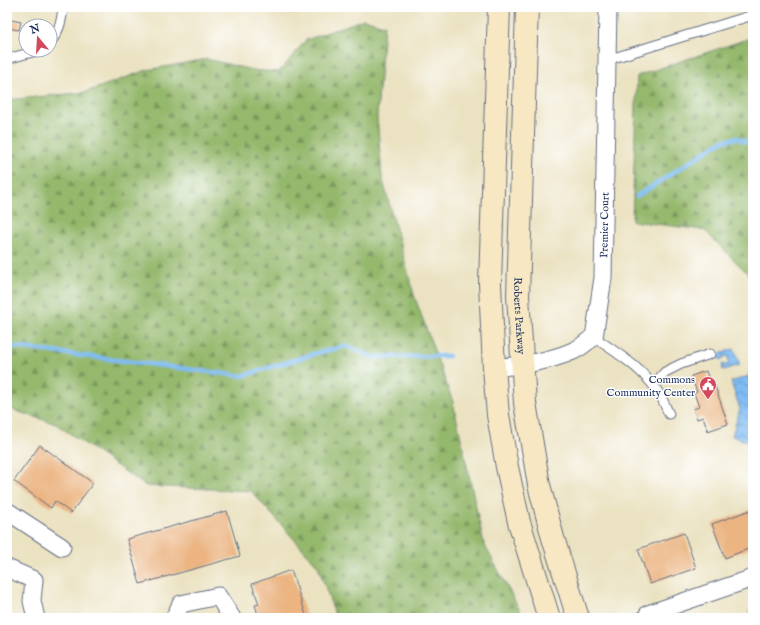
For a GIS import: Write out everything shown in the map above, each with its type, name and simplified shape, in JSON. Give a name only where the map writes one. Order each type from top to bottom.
[{"type":"main road","points":[[500,7],[490,284],[494,368],[498,415],[507,467],[521,529],[549,618]]},
{"type":"main road","name":"Roberts Parkway","points":[[528,7],[518,296],[525,403],[539,485],[553,538],[578,618]]},
{"type":"street","name":"Premier Court","points":[[594,337],[603,278],[608,7]]},
{"type":"street","points":[[494,368],[522,365],[549,359],[574,350],[594,337]]},
{"type":"street","points":[[7,511],[62,547]]},
{"type":"street","points":[[7,568],[34,580],[32,601],[36,618]]},
{"type":"street","points":[[648,614],[753,578]]},
{"type":"street","points":[[174,618],[181,604],[218,596],[232,618]]},
{"type":"lane","points":[[58,30],[62,18],[63,7]]},
{"type":"lane","points":[[607,60],[753,15]]},
{"type":"lane","points":[[7,59],[18,57]]},
{"type":"lane","points":[[594,337],[641,372],[653,385],[661,397],[669,414]]},
{"type":"lane","points":[[653,385],[665,372],[681,364],[710,354]]},
{"type":"green space","points":[[364,19],[384,25],[377,116],[382,177],[414,295],[453,402],[484,544],[524,618],[336,618],[318,566],[251,491],[146,486],[56,424],[7,408],[7,100],[86,92],[147,70],[207,59],[252,70],[279,72],[306,40]]},
{"type":"green space","points":[[753,37],[753,279],[704,230],[632,221],[637,76]]},
{"type":"water","points":[[734,349],[740,365],[723,370],[722,364],[729,364],[728,357],[724,356],[723,359],[720,360],[718,354]]},
{"type":"water","points":[[753,360],[753,443],[732,436],[740,409],[731,382],[749,376]]},
{"type":"building","points":[[7,19],[18,21],[18,30],[7,28]]},
{"type":"building","name":"Commons Community Center","points":[[706,371],[712,388],[715,386],[728,424],[708,431],[703,417],[697,419],[693,409],[699,407],[694,393],[697,392],[691,376]]},
{"type":"building","points":[[40,445],[93,483],[71,513],[55,501],[51,508],[14,481]]},
{"type":"building","points":[[753,509],[753,547],[725,558],[712,524]]},
{"type":"building","points":[[227,511],[240,556],[140,584],[127,539]]},
{"type":"building","points":[[684,533],[696,568],[650,584],[638,549]]},
{"type":"building","points":[[291,570],[307,618],[259,618],[255,605],[259,604],[252,584]]},
{"type":"building","points":[[753,608],[753,618],[751,618],[748,610]]},
{"type":"waterway","points":[[637,196],[722,141],[737,138],[753,145]]},
{"type":"waterway","points":[[7,346],[242,376],[317,353],[346,346],[373,357],[449,356]]},
{"type":"place","name":"Commons Community Center","points":[[708,400]]}]
